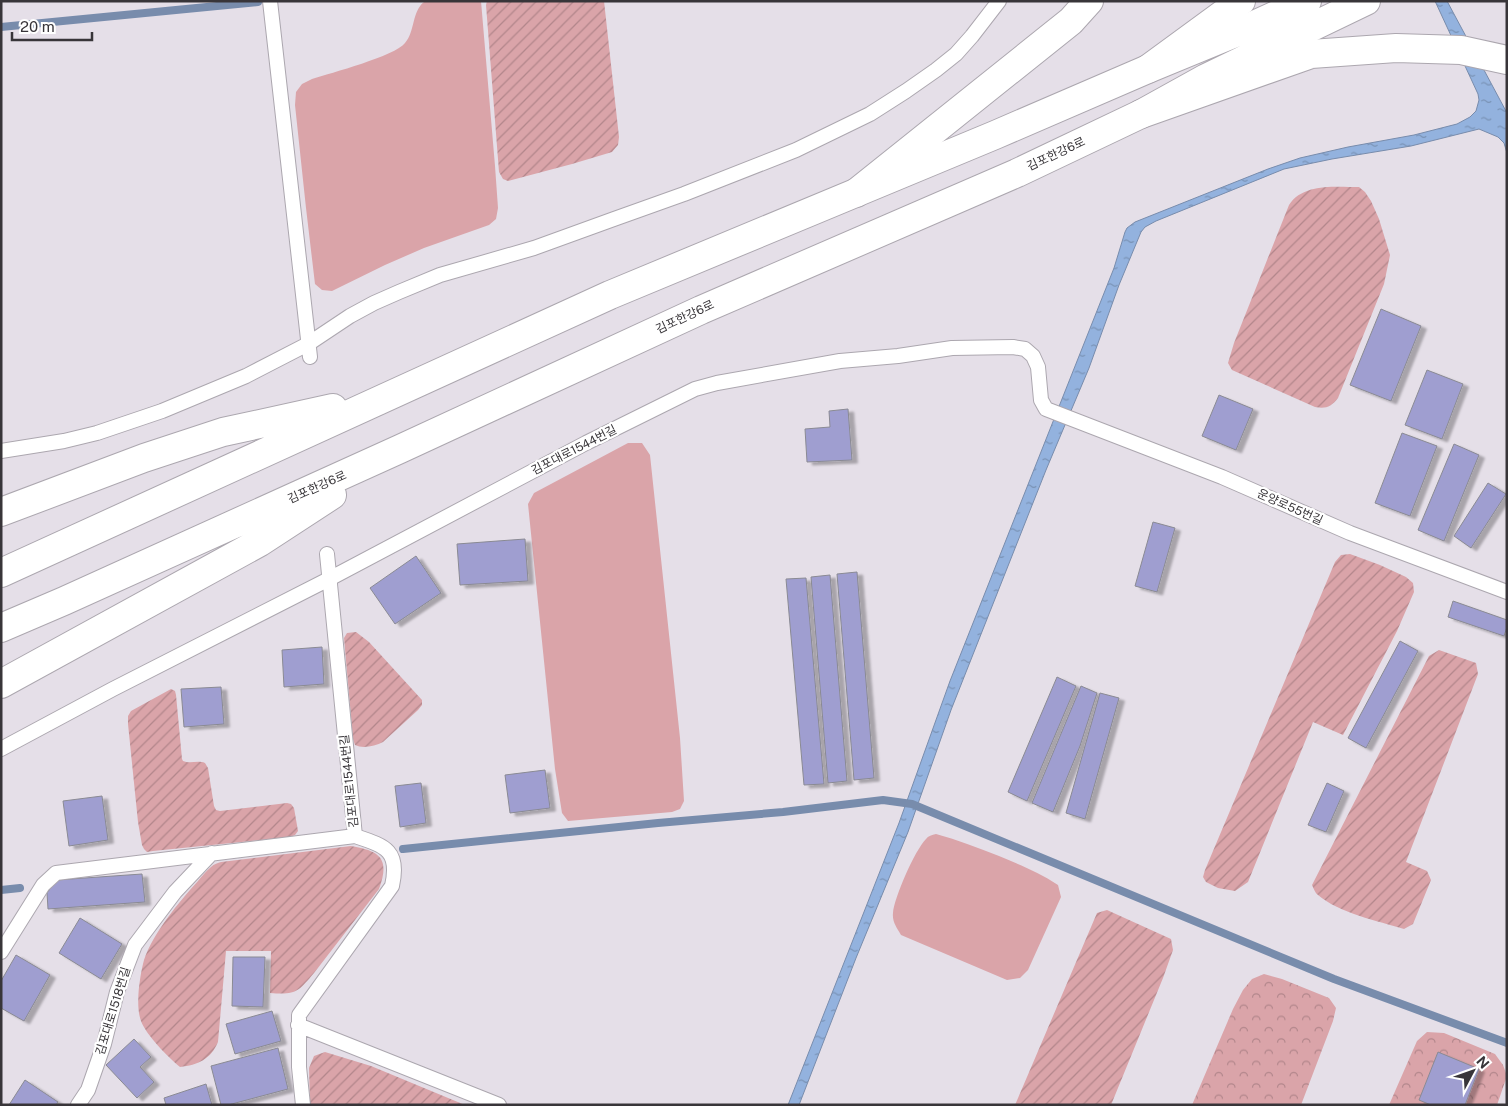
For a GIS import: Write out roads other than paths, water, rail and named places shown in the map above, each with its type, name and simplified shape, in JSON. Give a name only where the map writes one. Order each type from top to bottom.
[{"type":"main road","points":[[856,193],[1071,21],[1089,1]]},
{"type":"main road","points":[[1148,68],[1242,1]]},
{"type":"main road","points":[[1,573],[610,295],[1252,26],[1307,1]]},
{"type":"main road","name":"김포한강6로","points":[[1,628],[400,449],[692,314],[1017,173],[1141,114],[1206,78],[1366,1]]},
{"type":"main road","points":[[1141,114],[1311,54],[1396,48],[1461,50],[1507,60]]},
{"type":"main road","points":[[1,512],[144,458],[223,432],[386,396]]},
{"type":"main road","points":[[1,684],[260,542],[400,449]]},
{"type":"lane","points":[[270,1],[309,351]]},
{"type":"lane","points":[[1,451],[64,441],[97,433],[162,411],[309,351],[350,316],[424,281],[471,265],[534,248],[684,194],[796,150],[877,109],[936,70],[961,48],[999,1]]},
{"type":"lane","name":"김포대로1544번길","points":[[355,836],[329,579],[603,434],[695,389],[717,383],[840,362],[952,348],[1013,347],[1025,349],[1033,356],[1038,367],[1041,400],[1046,409]]},
{"type":"lane","name":"운양로55번길","points":[[1046,409],[1222,477],[1350,533],[1507,592]]},
{"type":"lane","points":[[1,749],[112,689],[329,579],[327,554]]},
{"type":"lane","name":"김포대로1544번길","points":[[1,952],[43,884],[56,873],[355,836],[387,849],[394,860],[395,874],[392,886],[299,1015],[299,1067],[302,1105]]},
{"type":"lane","name":"김포대로1518번길","points":[[78,1105],[88,1090],[104,1044],[117,992],[134,945],[175,892],[212,853]]},
{"type":"lane","points":[[298,1025],[499,1105]]},
{"type":"water","points":[[1435,1],[1447,1],[1507,113],[1507,153],[1504,143],[1498,137],[1479,129],[1411,146],[1284,169],[1156,221],[1145,227],[1141,232],[1119,285],[1089,368],[1046,470],[951,710],[908,832],[856,958],[799,1105],[788,1105],[899,823],[950,681],[1114,268],[1127,228],[1135,222],[1300,158],[1414,135],[1457,124],[1470,117],[1476,111],[1479,100],[1478,94]]},
{"type":"waterway","points":[[1,27],[258,2]]},
{"type":"waterway","points":[[403,849],[783,812],[883,800],[912,804],[1334,979],[1507,1043]]},
{"type":"waterway","points":[[1,890],[20,888]]}]
